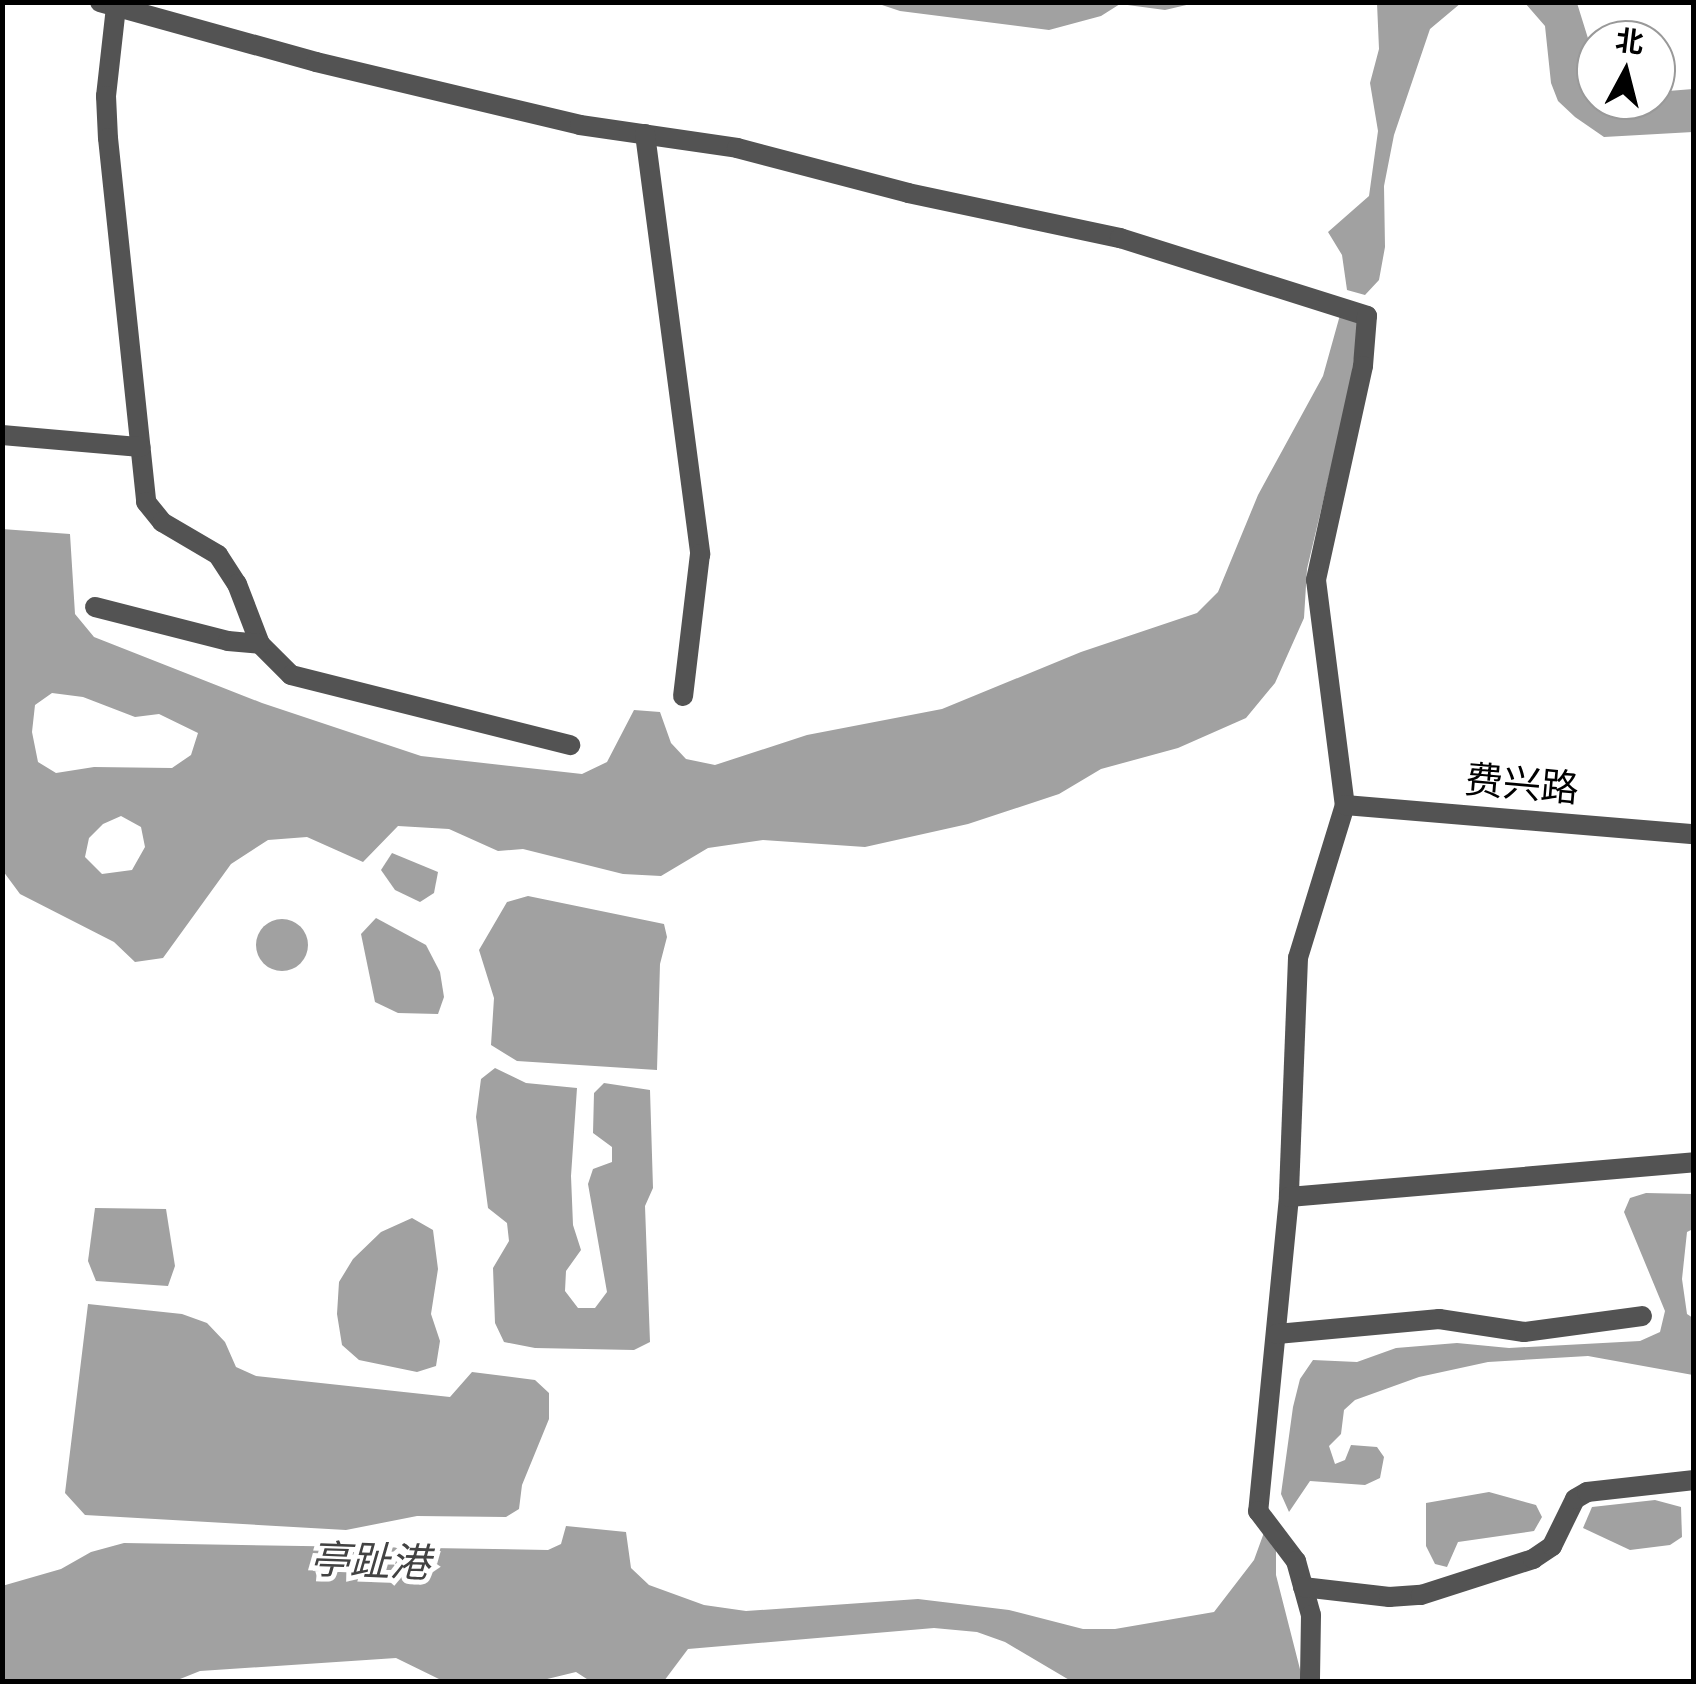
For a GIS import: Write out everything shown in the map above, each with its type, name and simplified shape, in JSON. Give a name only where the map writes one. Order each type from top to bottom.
[{"type":"street","points":[[570,746],[291,675],[260,644],[236,584],[218,555],[162,522],[146,502],[108,138],[108,5],[316,62],[580,125],[737,148],[908,193],[1120,238],[1367,316],[1363,366],[1316,580],[1345,805],[1298,958],[1290,1197],[1258,1511],[1296,1562],[1311,1615],[1310,1682]]},
{"type":"street","points":[[645,134],[700,554],[682,696]]},
{"type":"street","points":[[2,435],[140,447]]},
{"type":"street","points":[[95,607],[228,642],[260,644]]},
{"type":"street","name":"费兴路","points":[[1345,805],[1694,834]]},
{"type":"street","points":[[1290,1197],[1694,1162]]},
{"type":"street","points":[[1277,1334],[1439,1319],[1524,1332],[1642,1316]]},
{"type":"street","points":[[1303,1587],[1389,1597],[1421,1595],[1533,1559],[1552,1546],[1575,1499],[1587,1492],[1694,1480]]},
{"type":"water","points":[[876,3],[1195,3],[1165,10],[1120,4],[1101,16],[1049,30],[900,11]]},
{"type":"water","points":[[1377,3],[1461,3],[1430,29],[1394,135],[1384,186],[1385,247],[1379,280],[1365,295],[1347,290],[1342,255],[1328,232],[1369,196],[1378,131],[1370,83],[1379,49]]},
{"type":"water","points":[[1525,3],[1577,3],[1582,20],[1576,20],[1576,118],[1558,101],[1551,83],[1545,26]]},
{"type":"water","points":[[1693,89],[1693,132],[1604,137],[1579,120],[1676,120],[1676,90]]},
{"type":"water","points":[[1340,315],[1359,321],[1350,388],[1307,569],[1304,618],[1275,683],[1246,718],[1178,748],[1101,769],[1059,794],[968,824],[865,847],[763,840],[708,848],[661,876],[623,874],[523,849],[498,851],[449,829],[398,826],[363,862],[307,837],[268,840],[231,864],[163,958],[135,962],[114,942],[20,894],[3,871],[2,529],[70,534],[75,614],[94,637],[262,703],[421,756],[582,774],[607,762],[634,710],[660,712],[671,743],[686,759],[715,765],[807,735],[942,709],[1081,652],[1197,613],[1218,592],[1258,495],[1323,376]],"holes":[[[52,693],[83,697],[135,717],[159,714],[198,733],[191,755],[172,768],[94,767],[56,773],[38,762],[32,732],[35,705]],[[121,816],[141,827],[145,847],[132,870],[102,874],[85,857],[89,838],[103,824]]]},
{"type":"water","points":[[392,853],[438,872],[434,893],[420,902],[395,890],[381,870]]},
{"type":"water","points":[[528,896],[664,924],[667,937],[660,964],[657,1070],[517,1061],[491,1045],[494,998],[479,950],[507,902]]},
{"type":"water","points":[[376,918],[426,945],[440,972],[444,997],[438,1014],[398,1013],[375,1002],[361,934]]},
{"type":"water","points":[[282,919],[301,926],[308,945],[301,964],[282,971],[263,964],[256,945],[263,926]]},
{"type":"water","points":[[495,1068],[526,1083],[577,1088],[571,1176],[573,1225],[581,1250],[566,1271],[565,1291],[578,1308],[595,1308],[607,1292],[588,1184],[593,1169],[612,1162],[612,1147],[593,1133],[594,1093],[604,1083],[650,1090],[653,1188],[645,1206],[650,1342],[634,1350],[535,1348],[504,1342],[495,1323],[493,1268],[509,1241],[507,1223],[488,1208],[476,1117],[481,1079]]},
{"type":"water","points":[[1646,1193],[1693,1194],[1693,1229],[1687,1232],[1682,1279],[1687,1314],[1693,1318],[1693,1375],[1588,1356],[1488,1362],[1419,1377],[1355,1400],[1344,1410],[1341,1434],[1329,1446],[1335,1464],[1345,1460],[1351,1445],[1377,1447],[1384,1457],[1380,1478],[1365,1485],[1310,1481],[1289,1512],[1281,1494],[1293,1407],[1300,1379],[1313,1360],[1357,1362],[1396,1348],[1457,1343],[1509,1348],[1640,1341],[1660,1332],[1665,1311],[1624,1212],[1630,1198]]},
{"type":"water","points":[[95,1208],[166,1209],[175,1266],[168,1286],[96,1281],[88,1261]]},
{"type":"water","points":[[412,1218],[433,1230],[438,1269],[431,1314],[440,1341],[436,1366],[417,1372],[359,1360],[342,1345],[337,1314],[339,1282],[353,1259],[381,1232]]},
{"type":"water","points":[[88,1304],[182,1314],[207,1323],[225,1342],[236,1367],[256,1376],[450,1397],[472,1372],[535,1380],[549,1393],[549,1419],[522,1485],[519,1509],[506,1517],[417,1516],[346,1530],[85,1515],[65,1493]]},
{"type":"water","points":[[1489,1492],[1536,1505],[1542,1517],[1534,1531],[1458,1542],[1447,1567],[1435,1564],[1426,1546],[1426,1503]]},
{"type":"water","points":[[1655,1500],[1681,1507],[1682,1537],[1670,1545],[1630,1550],[1583,1528],[1592,1507]]},
{"type":"water","name":"亭趾港","points":[[566,1526],[626,1532],[631,1568],[649,1585],[704,1605],[746,1611],[918,1599],[1009,1610],[1083,1629],[1115,1629],[1214,1612],[1254,1560],[1266,1527],[1276,1543],[1276,1575],[1303,1681],[1071,1681],[1005,1642],[977,1632],[934,1628],[688,1649],[664,1681],[590,1681],[576,1672],[539,1681],[443,1681],[396,1658],[200,1671],[175,1681],[3,1681],[2,1586],[61,1569],[91,1552],[124,1543],[548,1550],[561,1544]]}]
